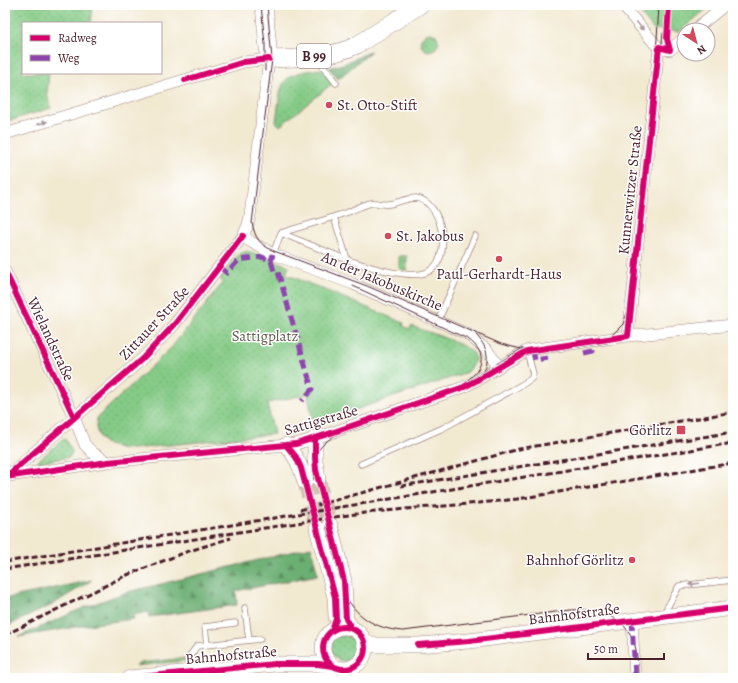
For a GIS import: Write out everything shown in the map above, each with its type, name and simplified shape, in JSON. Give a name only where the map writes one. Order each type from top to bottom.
[{"type":"main road","name":"Zittauer Straße","points":[[264,5],[269,60]]},
{"type":"main road","name":"B 99","points":[[269,60],[321,56],[337,53],[357,45],[420,5]]},
{"type":"main road","points":[[286,446],[296,457],[312,481],[315,461],[315,438]]},
{"type":"main road","name":"Bahnhofstraße","points":[[275,664],[309,655],[318,650],[324,644],[332,631],[336,619],[336,604],[324,527],[344,581],[346,620],[352,629]]},
{"type":"main road","name":"Bahnhofstraße","points":[[364,642],[373,645],[418,645],[469,641],[632,625],[662,617],[733,608]]},
{"type":"main road","points":[[332,631],[340,628],[352,629],[359,634],[364,642],[364,653],[356,668]]},
{"type":"main road","points":[[324,644],[325,656],[333,666]]},
{"type":"main road","name":"Bahnhofstraße","points":[[130,678],[275,664],[318,664],[340,668],[356,668],[374,654],[418,645]]},
{"type":"street","points":[[622,5],[659,47],[670,50],[676,45]]},
{"type":"street","points":[[704,22],[725,5]]},
{"type":"street","name":"Kunnerwitzer Straße","points":[[628,336],[659,47]]},
{"type":"street","points":[[5,134],[244,62],[269,60]]},
{"type":"street","name":"Zittauer Straße","points":[[74,417],[142,359],[174,325],[243,236],[250,216],[269,60]]},
{"type":"street","name":"An der Jakobuskirche","points":[[243,236],[273,254],[354,284],[472,337],[487,350],[499,367]]},
{"type":"street","name":"Wielandstraße","points":[[5,271],[74,417]]},
{"type":"street","name":"Sattigstraße","points":[[6,476],[108,462],[286,446],[315,438],[464,387],[527,351],[628,336],[733,325]]},
{"type":"street","points":[[74,417],[85,445],[93,454],[108,462]]},
{"type":"street","name":"Sattigstraße","points":[[6,476],[74,417]]},
{"type":"street","points":[[632,625],[635,678]]},
{"type":"lane","points":[[321,56],[323,66],[336,83]]},
{"type":"lane","points":[[415,198],[425,201],[432,207],[442,231],[442,251],[435,268],[425,273],[416,275],[373,268],[345,259],[281,233],[334,217],[371,203],[390,204],[415,198]]},
{"type":"lane","points":[[334,217],[346,256],[345,259]]},
{"type":"lane","points":[[273,254],[281,233]]},
{"type":"lane","points":[[438,321],[475,236]]},
{"type":"lane","points":[[361,464],[443,428],[525,383],[533,376],[527,351]]},
{"type":"lane","points":[[662,617],[676,586],[733,580]]},
{"type":"lane","points":[[245,608],[249,640]]},
{"type":"lane","points":[[207,645],[205,626],[235,623]]},
{"type":"lane","points":[[187,660],[198,646],[260,638]]},
{"type":"green space","points":[[5,5],[93,5],[91,22],[22,22],[22,74],[49,74],[47,94],[51,108],[5,122]]},
{"type":"green space","points":[[634,5],[711,5],[691,22],[676,22],[676,32],[653,29]]},
{"type":"green space","points":[[430,33],[436,35],[439,43],[435,49],[429,51],[422,47],[421,40],[424,35]]},
{"type":"green space","points":[[371,51],[338,79],[329,68],[346,63]]},
{"type":"green space","points":[[322,69],[333,83],[280,126],[276,122],[279,97],[284,82],[289,77],[297,74]]},
{"type":"green space","name":"Sattigplatz","points":[[247,251],[289,266],[286,274],[404,323],[403,326],[410,329],[411,326],[461,345],[472,352],[475,358],[474,364],[465,373],[313,424],[308,394],[267,403],[274,434],[132,449],[108,445],[100,439],[96,428],[97,418],[172,347],[218,289],[223,281],[220,279],[239,254]]},
{"type":"green space","points":[[399,256],[407,256],[407,271],[399,268]]},
{"type":"green space","points":[[64,439],[72,452],[70,457],[40,462],[37,461]]},
{"type":"green space","points":[[311,547],[318,575],[236,591],[237,605],[149,617],[148,612],[133,615],[134,619],[87,625],[18,637],[83,608],[124,593]]},
{"type":"green space","points":[[92,580],[52,605],[5,627],[5,601],[8,598]]},
{"type":"green space","points":[[344,635],[353,639],[357,648],[353,657],[344,661],[335,657],[331,648],[335,639]]},
{"type":"green space","points":[[185,658],[183,661],[136,666],[140,663]]},
{"type":"tunnel","points":[[318,479],[330,525]]},
{"type":"tunnel","points":[[305,482],[317,528]]},
{"type":"tram line","points":[[261,5],[265,44],[265,71]]},
{"type":"tram line","points":[[267,5],[272,59],[252,223],[259,240],[265,246],[274,251],[367,286],[501,344],[521,349],[612,335],[623,324],[628,310],[657,39],[659,5]]},
{"type":"tram line","points":[[645,204],[663,33]]},
{"type":"tram line","points":[[353,286],[468,339],[475,345],[479,351],[481,362],[475,373],[463,384]]},
{"type":"tram line","points":[[314,480],[313,466],[316,454],[319,449],[334,436],[465,390],[513,362],[530,354],[607,343],[614,340],[628,327],[634,302]]},
{"type":"tram line","points":[[476,335],[480,339],[487,353],[487,363],[483,373]]},
{"type":"tram line","points":[[419,400],[463,384],[521,349]]},
{"type":"tram line","points":[[326,526],[343,590],[359,614],[375,624],[393,630],[403,631],[571,610],[594,611],[614,618],[630,633],[637,656],[638,678]]},
{"type":"railway","points":[[300,510],[519,449],[733,412]]},
{"type":"railway","points":[[401,486],[733,432]]},
{"type":"railway","points":[[5,562],[733,443]]},
{"type":"railway","points":[[5,569],[341,516],[517,499],[733,463]]},
{"type":"railway","points":[[5,635],[127,575],[186,552],[231,538]]},
{"type":"marked path","points":[[220,267],[227,273],[239,260],[262,257],[271,261],[273,254]]},
{"type":"marked path","points":[[271,261],[274,271],[278,272],[312,389],[302,401]]},
{"type":"marked path","points":[[584,353],[593,351],[592,342]]},
{"type":"marked path","points":[[533,350],[535,360],[548,358]]},
{"type":"marked path","points":[[632,620],[635,678]]},
{"type":"cycle path","points":[[5,477],[108,462],[296,444],[464,387],[527,351],[628,336],[659,47],[670,50],[667,39],[669,5]]},
{"type":"cycle path","points":[[185,80],[244,62],[269,59]]},
{"type":"cycle path","points":[[7,476],[142,359],[174,325],[243,236]]},
{"type":"cycle path","points":[[5,271],[74,417]]},
{"type":"cycle path","points":[[315,438],[316,470],[344,581],[346,619],[352,629]]},
{"type":"cycle path","points":[[286,445],[296,457],[301,468],[335,597],[336,619],[332,631]]},
{"type":"cycle path","points":[[418,645],[469,641],[733,608]]},
{"type":"cycle path","points":[[344,627],[359,633],[365,648],[359,663],[344,669],[329,663],[323,648],[329,633],[344,627]]},
{"type":"cycle path","points":[[130,678],[275,664],[318,664],[333,666]]},
{"type":"place","name":"St. Otto-Stift","points":[[329,105]]},
{"type":"place","name":"St. Jakobus","points":[[388,236]]},
{"type":"place","name":"Paul-Gerhardt-Haus","points":[[499,259]]},
{"type":"place","name":"Görlitz","points":[[681,430]]},
{"type":"place","name":"Bahnhof Görlitz","points":[[632,560]]}]
